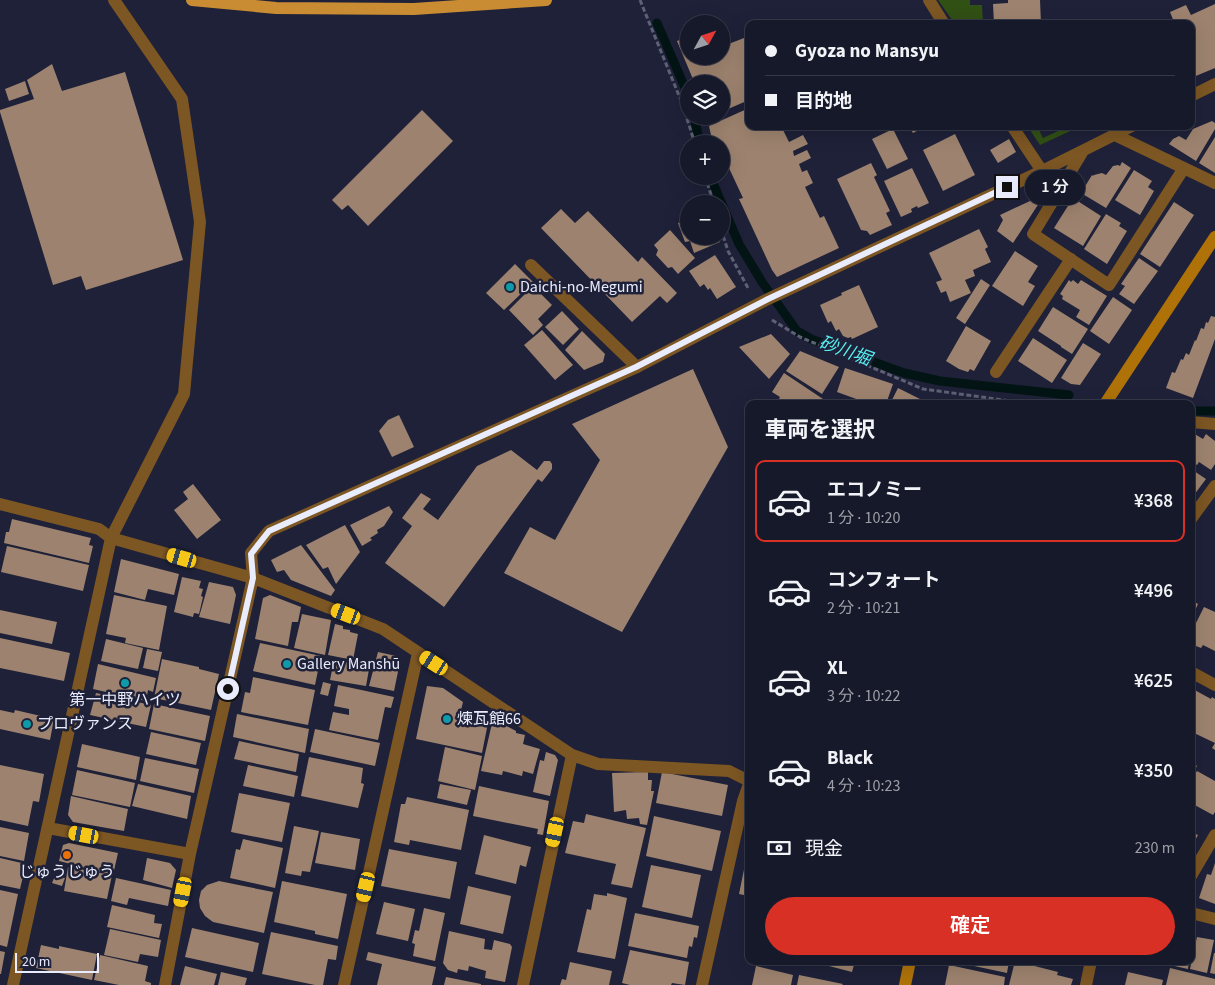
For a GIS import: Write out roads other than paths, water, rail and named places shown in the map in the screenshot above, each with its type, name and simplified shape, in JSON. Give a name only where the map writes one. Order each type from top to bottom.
[{"type":"main road","points":[[192,0],[276,8],[414,9],[546,0]]},
{"type":"street","points":[[13,985],[111,538],[184,394],[200,222],[182,99],[114,0]]},
{"type":"street","points":[[929,0],[942,20]]},
{"type":"street","points":[[1195,94],[1215,84]]},
{"type":"street","points":[[1015,130],[1042,171]]},
{"type":"street","points":[[165,985],[190,854],[253,578],[251,554],[269,531],[636,367],[763,302],[1125,130]]},
{"type":"street","points":[[1116,135],[1215,183]]},
{"type":"street","points":[[1083,151],[1033,234],[1109,285],[1184,168]]},
{"type":"street","points":[[1108,400],[1215,236]]},
{"type":"street","points":[[996,372],[1071,259]]},
{"type":"street","points":[[531,265],[636,367]]},
{"type":"street","points":[[1195,422],[1215,424]]},
{"type":"street","points":[[1195,514],[1215,486]]},
{"type":"street","points":[[0,504],[98,529],[111,538],[253,578],[383,629],[572,755],[598,764],[729,771],[745,778]]},
{"type":"street","points":[[344,985],[418,653]]},
{"type":"street","points":[[1195,674],[1215,685]]},
{"type":"street","points":[[523,985],[572,755]]},
{"type":"street","points":[[702,985],[745,795]]},
{"type":"street","points":[[48,828],[190,854]]},
{"type":"street","points":[[1195,869],[1215,835]]},
{"type":"street","points":[[1195,914],[1215,919]]},
{"type":"street","points":[[906,985],[909,965]]},
{"type":"street","points":[[1086,985],[1090,965]]},
{"type":"waterway","name":"砂川堀","points":[[657,23],[680,76]]},
{"type":"waterway","name":"砂川堀","points":[[696,125],[698,135]]},
{"type":"waterway","name":"砂川堀","points":[[714,185],[739,244],[762,282],[797,331],[811,339],[904,373],[940,381],[1069,395]]},
{"type":"waterway","name":"砂川堀","points":[[1195,411],[1215,411]]},
{"type":"place","name":"Daichi-no-Megumi","points":[[510,287]]},
{"type":"place","name":"Gallery Manshū","points":[[287,664]]},
{"type":"place","name":"第一中野ハイツ","points":[[125,683]]},
{"type":"place","name":"煉瓦館66","points":[[447,719]]},
{"type":"place","name":"プロヴァンス","points":[[27,724]]},
{"type":"place","name":"じゅうじゅう","points":[[67,855]]}]
